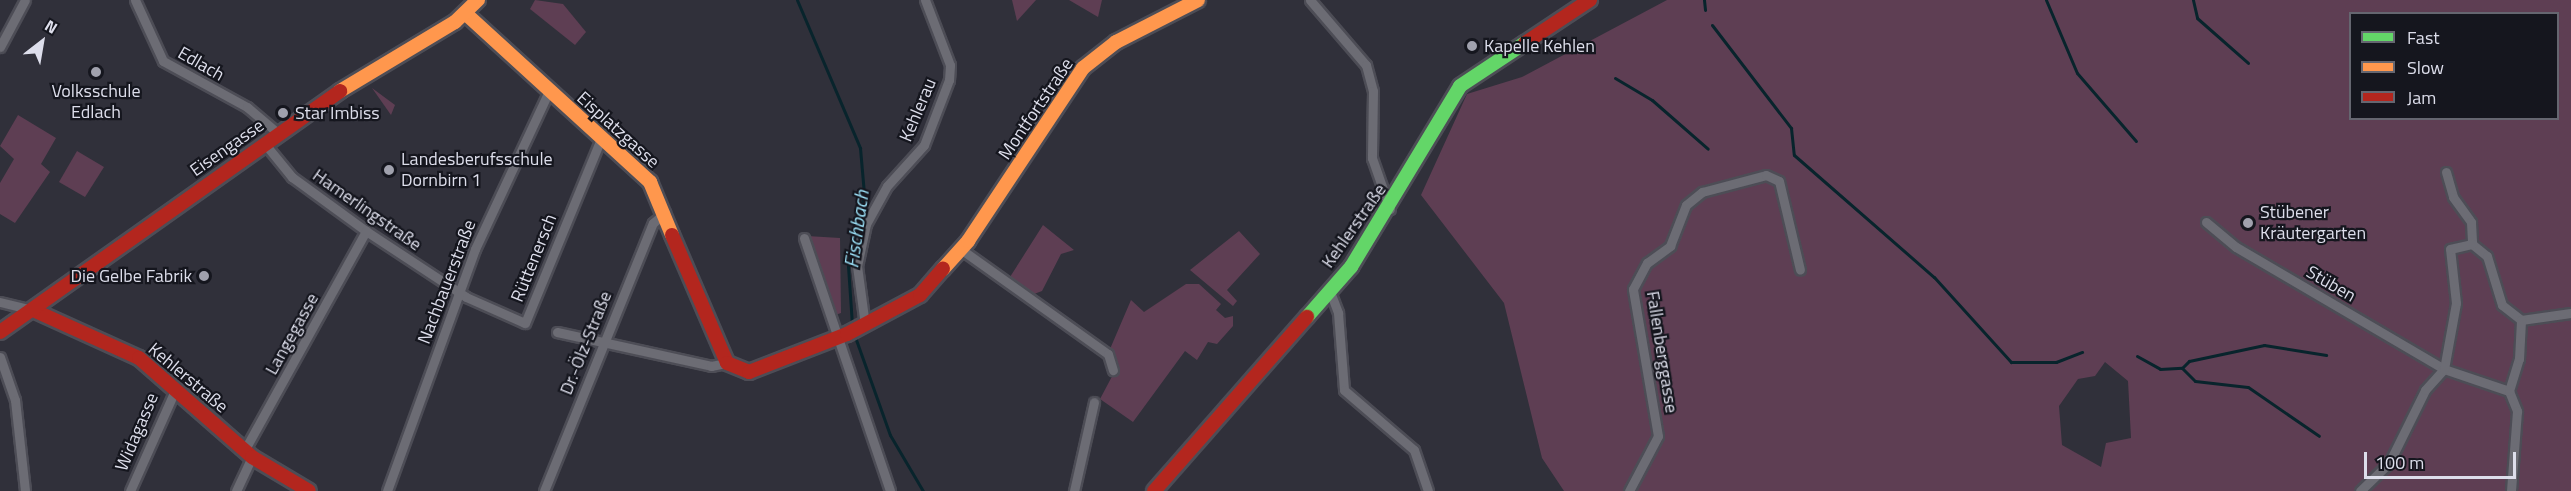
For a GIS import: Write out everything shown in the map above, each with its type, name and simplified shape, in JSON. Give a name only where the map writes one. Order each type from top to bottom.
[{"type":"street","points":[[0,47],[26,0]]},
{"type":"street","name":"Edlach","points":[[135,0],[163,61],[247,107],[279,134]]},
{"type":"street","name":"Eisengasse","points":[[0,332],[279,134],[465,13],[478,0]]},
{"type":"street","name":"Kehlerau","points":[[863,326],[858,266],[866,224],[887,186],[924,145],[949,80],[950,65],[925,0]]},
{"type":"street","name":"Montfortstraße","points":[[731,365],[749,372],[842,336],[920,296],[962,250],[1083,69],[1116,42],[1198,0]]},
{"type":"street","points":[[1310,0],[1366,65],[1373,91],[1372,158],[1390,209]]},
{"type":"street","name":"Kehlerstraße","points":[[1154,491],[1329,289],[1390,209],[1460,86],[1590,0]]},
{"type":"street","name":"Eisplatzgasse","points":[[465,13],[650,182],[731,365]]},
{"type":"street","name":"Nachbauerstraße","points":[[387,491],[458,292],[549,91]]},
{"type":"street","name":"Rüttenersch","points":[[525,323],[601,139]]},
{"type":"street","name":"Hamerlingstraße","points":[[265,144],[292,177],[366,231],[458,292],[525,323]]},
{"type":"street","points":[[2446,172],[2453,196],[2471,222],[2472,244]]},
{"type":"street","name":"Fallenberggasse","points":[[1629,491],[1658,436],[1633,289],[1647,263],[1670,246],[1686,205],[1702,192],[1766,175],[1779,182],[1800,270]]},
{"type":"street","name":"Dr.-Ölz-Straße","points":[[544,491],[653,223],[665,213]]},
{"type":"street","name":"Stüben","points":[[2206,222],[2236,247],[2444,369],[2509,391]]},
{"type":"street","name":"Langegasse","points":[[236,491],[248,454],[366,231]]},
{"type":"street","points":[[804,238],[842,336],[890,491]]},
{"type":"street","points":[[2364,488],[2389,463],[2425,390],[2444,369],[2456,303],[2450,249],[2472,244],[2485,251],[2497,298],[2521,320]]},
{"type":"street","points":[[962,250],[1108,354],[1113,370]]},
{"type":"street","points":[[1329,289],[1338,313],[1344,390],[1413,450],[1428,491]]},
{"type":"street","points":[[0,302],[33,310]]},
{"type":"street","name":"Kehlerstraße","points":[[33,310],[113,344],[176,388],[248,454],[309,491]]},
{"type":"street","points":[[2521,320],[2571,313]]},
{"type":"street","points":[[2511,491],[2517,411],[2509,391],[2519,359],[2521,320]]},
{"type":"street","points":[[557,332],[605,339],[711,366],[731,365]]},
{"type":"street","points":[[0,357],[15,400],[25,491]]},
{"type":"street","name":"Widagasse","points":[[130,491],[176,388]]},
{"type":"street","points":[[1074,491],[1094,402]]},
{"type":"shaded area","points":[[535,0],[563,4],[586,32],[575,45],[530,9]]},
{"type":"shaded area","points":[[1012,0],[1036,0],[1017,21]]},
{"type":"shaded area","points":[[1069,0],[1102,0],[1098,17]]},
{"type":"shaded area","points":[[1667,0],[2571,0],[2571,491],[1564,491],[1542,458],[1504,303],[1421,195],[1467,94],[1522,77]],"holes":[[[2105,362],[2128,381],[2131,438],[2106,443],[2101,467],[2062,445],[2059,406],[2078,379],[2095,376]]]},
{"type":"shaded area","points":[[372,88],[395,105],[391,115]]},
{"type":"shaded area","points":[[18,115],[56,138],[41,164],[50,172],[15,223],[0,214],[0,183],[14,159],[0,146]]},
{"type":"shaded area","points":[[77,151],[104,167],[85,197],[59,182]]},
{"type":"shaded area","points":[[1043,225],[1074,250],[1061,254],[1042,291],[1034,294],[1010,277]]},
{"type":"shaded area","points":[[1239,231],[1260,254],[1227,290],[1237,301],[1233,306],[1190,270]]},
{"type":"shaded area","points":[[807,236],[840,238],[841,313],[835,315]]},
{"type":"shaded area","points":[[1186,284],[1199,284],[1221,304],[1216,310],[1225,318],[1233,316],[1233,326],[1217,344],[1208,342],[1197,360],[1185,351],[1133,422],[1100,399],[1117,367],[1110,349],[1131,300],[1144,312]]},
{"type":"waterway","name":"Fischbach","points":[[797,0],[860,148],[864,194],[848,266],[852,325]]},
{"type":"waterway","points":[[1704,0],[1705,10]]},
{"type":"waterway","points":[[2046,0],[2077,73],[2136,141]]},
{"type":"waterway","points":[[2193,0],[2197,18],[2248,63]]},
{"type":"waterway","points":[[1712,25],[1791,128],[1794,155],[1934,277],[2011,362],[2056,362],[2082,352]]},
{"type":"waterway","points":[[1615,78],[1652,100],[1708,149]]},
{"type":"waterway","name":"Fischbach","points":[[854,334],[890,435],[923,491]]},
{"type":"waterway","points":[[2137,356],[2160,369],[2182,368],[2189,361],[2264,345],[2326,355]]},
{"type":"waterway","points":[[2182,368],[2195,381],[2248,387],[2319,436]]},
{"type":"traffic: fast","points":[[1307,317],[1351,267],[1460,86],[1525,43]]},
{"type":"traffic: slow","points":[[340,91],[455,22],[478,0]]},
{"type":"traffic: slow","points":[[943,269],[968,241],[1083,68],[1116,42],[1198,0]]},
{"type":"traffic: slow","points":[[465,13],[650,182],[672,235]]},
{"type":"traffic: jam","points":[[1525,43],[1590,0]]},
{"type":"traffic: jam","points":[[0,332],[340,91]]},
{"type":"traffic: jam","points":[[672,235],[727,363],[749,372],[847,334],[920,295],[943,269]]},
{"type":"traffic: jam","points":[[33,310],[139,358],[252,457],[309,491]]},
{"type":"traffic: jam","points":[[1154,491],[1307,317]]},
{"type":"place","name":"Kapelle Kehlen","points":[[1472,46]]},
{"type":"place","name":"Volksschule Edlach","points":[[96,72]]},
{"type":"place","name":"Star Imbiss","points":[[283,113]]},
{"type":"place","name":"Landesberufsschule Dornbirn 1","points":[[389,170]]},
{"type":"place","name":"Stübener Kräutergarten","points":[[2248,223]]},
{"type":"place","name":"Die Gelbe Fabrik","points":[[204,276]]}]
